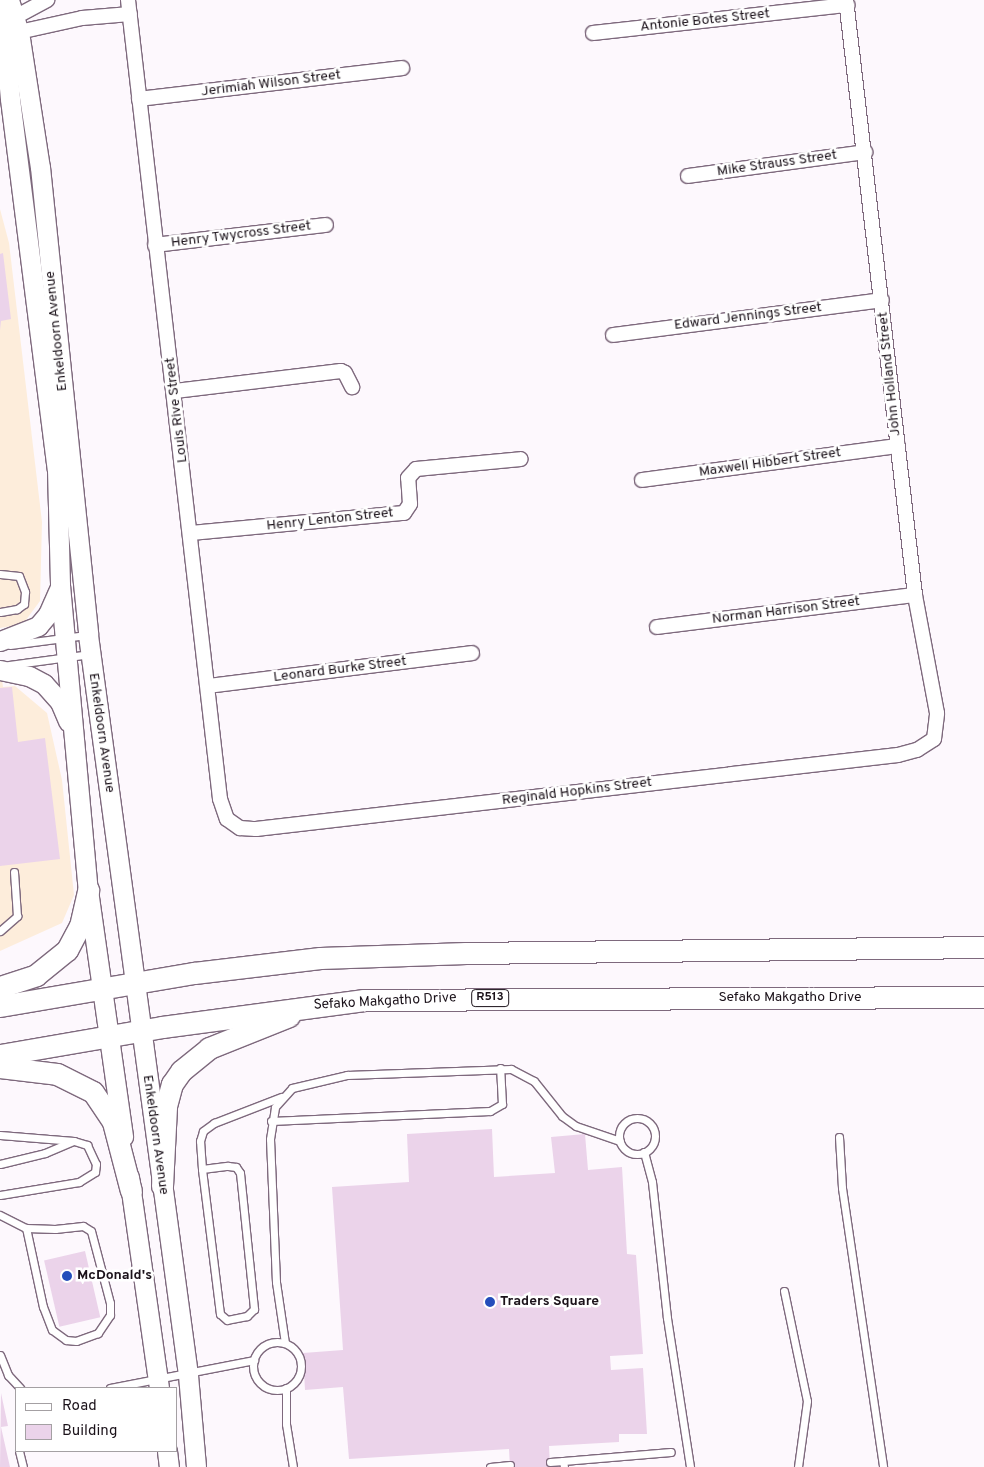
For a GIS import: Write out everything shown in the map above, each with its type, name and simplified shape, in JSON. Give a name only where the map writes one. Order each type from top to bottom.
[{"type":"main road","points":[[0,987],[36,975],[67,950],[84,918],[88,890]]},
{"type":"main road","points":[[0,1006],[232,968],[320,958],[466,953],[984,947]]},
{"type":"main road","name":"Sefako Makgatho Drive","points":[[0,1055],[108,1035],[314,1005],[460,998],[984,998]]},
{"type":"main road","points":[[162,1186],[166,1106],[172,1084],[181,1071],[209,1048],[314,1005]]},
{"type":"main road","points":[[0,1067],[57,1074],[93,1092],[113,1122],[132,1191]]},
{"type":"street","name":"Enkeldoorn Avenue","points":[[1,0],[40,167],[88,634],[188,1375],[196,1467]]},
{"type":"street","name":"Enkeldoorn Avenue","points":[[9,0],[7,28],[10,99],[48,384],[57,469],[60,585],[88,890],[159,1384]]},
{"type":"street","points":[[7,28],[47,0]]},
{"type":"street","name":"Louis Rive Street","points":[[128,0],[155,245],[175,391],[220,799],[227,819]]},
{"type":"street","name":"Antonie Botes Street","points":[[592,33],[847,3]]},
{"type":"street","name":"John Holland Street","points":[[847,3],[866,152],[915,595],[937,713],[934,739],[929,745]]},
{"type":"street","points":[[7,28],[130,14]]},
{"type":"street","name":"Jerimiah Wilson Street","points":[[139,99],[402,68]]},
{"type":"street","points":[[0,79],[10,99]]},
{"type":"street","name":"Mike Strauss Street","points":[[688,176],[866,152]]},
{"type":"street","name":"Henry Twycross Street","points":[[155,245],[326,225]]},
{"type":"street","name":"Edward Jennings Street","points":[[613,335],[882,300]]},
{"type":"street","points":[[175,391],[340,371],[348,376],[352,387]]},
{"type":"street","name":"Maxwell Hibbert Street","points":[[642,480],[898,446]]},
{"type":"street","name":"Henry Lenton Street","points":[[191,533],[404,513],[410,504],[409,472],[416,469],[520,459]]},
{"type":"street","points":[[0,642],[38,626],[48,614],[60,585]]},
{"type":"street","name":"Norman Harrison Street","points":[[657,627],[915,595]]},
{"type":"street","name":"Leonard Burke Street","points":[[208,686],[472,653]]},
{"type":"street","points":[[0,670],[29,676],[50,689],[64,710],[75,739]]},
{"type":"street","name":"Reginald Hopkins Street","points":[[227,819],[240,828],[256,829],[898,755],[929,745]]},
{"type":"street","points":[[167,1452],[169,1467]]},
{"type":"lane","points":[[0,574],[19,576],[25,592],[24,604],[17,609],[0,612]]},
{"type":"lane","points":[[0,646],[88,634]]},
{"type":"lane","points":[[0,666],[91,654]]},
{"type":"lane","points":[[0,931],[17,916],[14,872]]},
{"type":"lane","points":[[271,1121],[490,1112],[502,1104],[500,1068]]},
{"type":"lane","points":[[202,1168],[236,1167],[240,1173],[254,1309],[247,1316],[227,1320],[220,1314],[202,1168],[200,1141],[203,1131],[245,1109],[282,1096],[304,1083],[347,1075],[500,1068],[516,1071],[534,1081],[552,1106],[576,1126],[620,1141],[627,1151],[644,1152]]},
{"type":"lane","points":[[282,1096],[271,1121],[276,1282],[285,1343]]},
{"type":"lane","points":[[620,1141],[624,1124],[634,1119],[645,1120],[653,1128],[654,1140],[644,1152]]},
{"type":"lane","points":[[0,1136],[74,1140],[87,1145],[93,1152],[96,1164],[90,1177],[79,1182],[0,1195]]},
{"type":"lane","points":[[839,1137],[842,1188],[883,1467]]},
{"type":"lane","points":[[0,1164],[45,1153],[74,1140]]},
{"type":"lane","points":[[644,1152],[652,1182],[667,1318],[690,1467]]},
{"type":"lane","points":[[0,1214],[26,1228],[49,1230],[83,1226],[94,1234],[110,1303],[110,1316],[98,1333],[76,1341],[66,1340],[52,1330],[43,1307],[26,1228]]},
{"type":"lane","points":[[784,1291],[807,1394],[807,1416],[798,1467]]},
{"type":"lane","points":[[269,1343],[285,1343],[298,1353],[301,1369],[293,1384],[286,1388],[264,1386],[255,1375],[254,1360],[262,1347],[269,1343]]},
{"type":"lane","points":[[0,1355],[8,1375],[19,1387]]},
{"type":"lane","points":[[122,1387],[159,1384],[188,1375],[254,1360]]},
{"type":"lane","points":[[286,1388],[286,1424],[293,1467]]},
{"type":"lane","points":[[19,1452],[23,1467]]},
{"type":"lane","points":[[550,1462],[563,1464],[670,1452]]},
{"type":"lane","points":[[492,1467],[510,1465]]},
{"type":"shaded area","points":[[0,209],[9,243],[42,522],[40,601],[23,624],[0,628]]},
{"type":"shaded area","points":[[0,662],[3,687],[15,686],[47,713],[62,780],[74,895],[62,923],[0,951]]},
{"type":"building","points":[[3,253],[11,319],[1,321],[0,330],[0,254]]},
{"type":"building","points":[[12,687],[18,742],[45,738],[60,859],[0,866],[0,688]]},
{"type":"building","name":"Traders Square","points":[[492,1129],[494,1177],[555,1173],[551,1137],[585,1134],[588,1170],[622,1167],[627,1254],[636,1255],[643,1354],[610,1356],[611,1370],[643,1368],[647,1434],[619,1434],[619,1442],[549,1446],[550,1467],[510,1467],[509,1449],[349,1459],[343,1387],[305,1390],[303,1353],[343,1350],[332,1187],[409,1182],[407,1134]]},
{"type":"building","points":[[85,1251],[100,1317],[59,1327],[44,1260]]},
{"type":"building","points":[[1,1393],[8,1426],[1,1427],[10,1467],[0,1467]]},
{"type":"place","name":"McDonald's","points":[[67,1276]]},
{"type":"place","name":"Traders Square","points":[[490,1302]]}]
